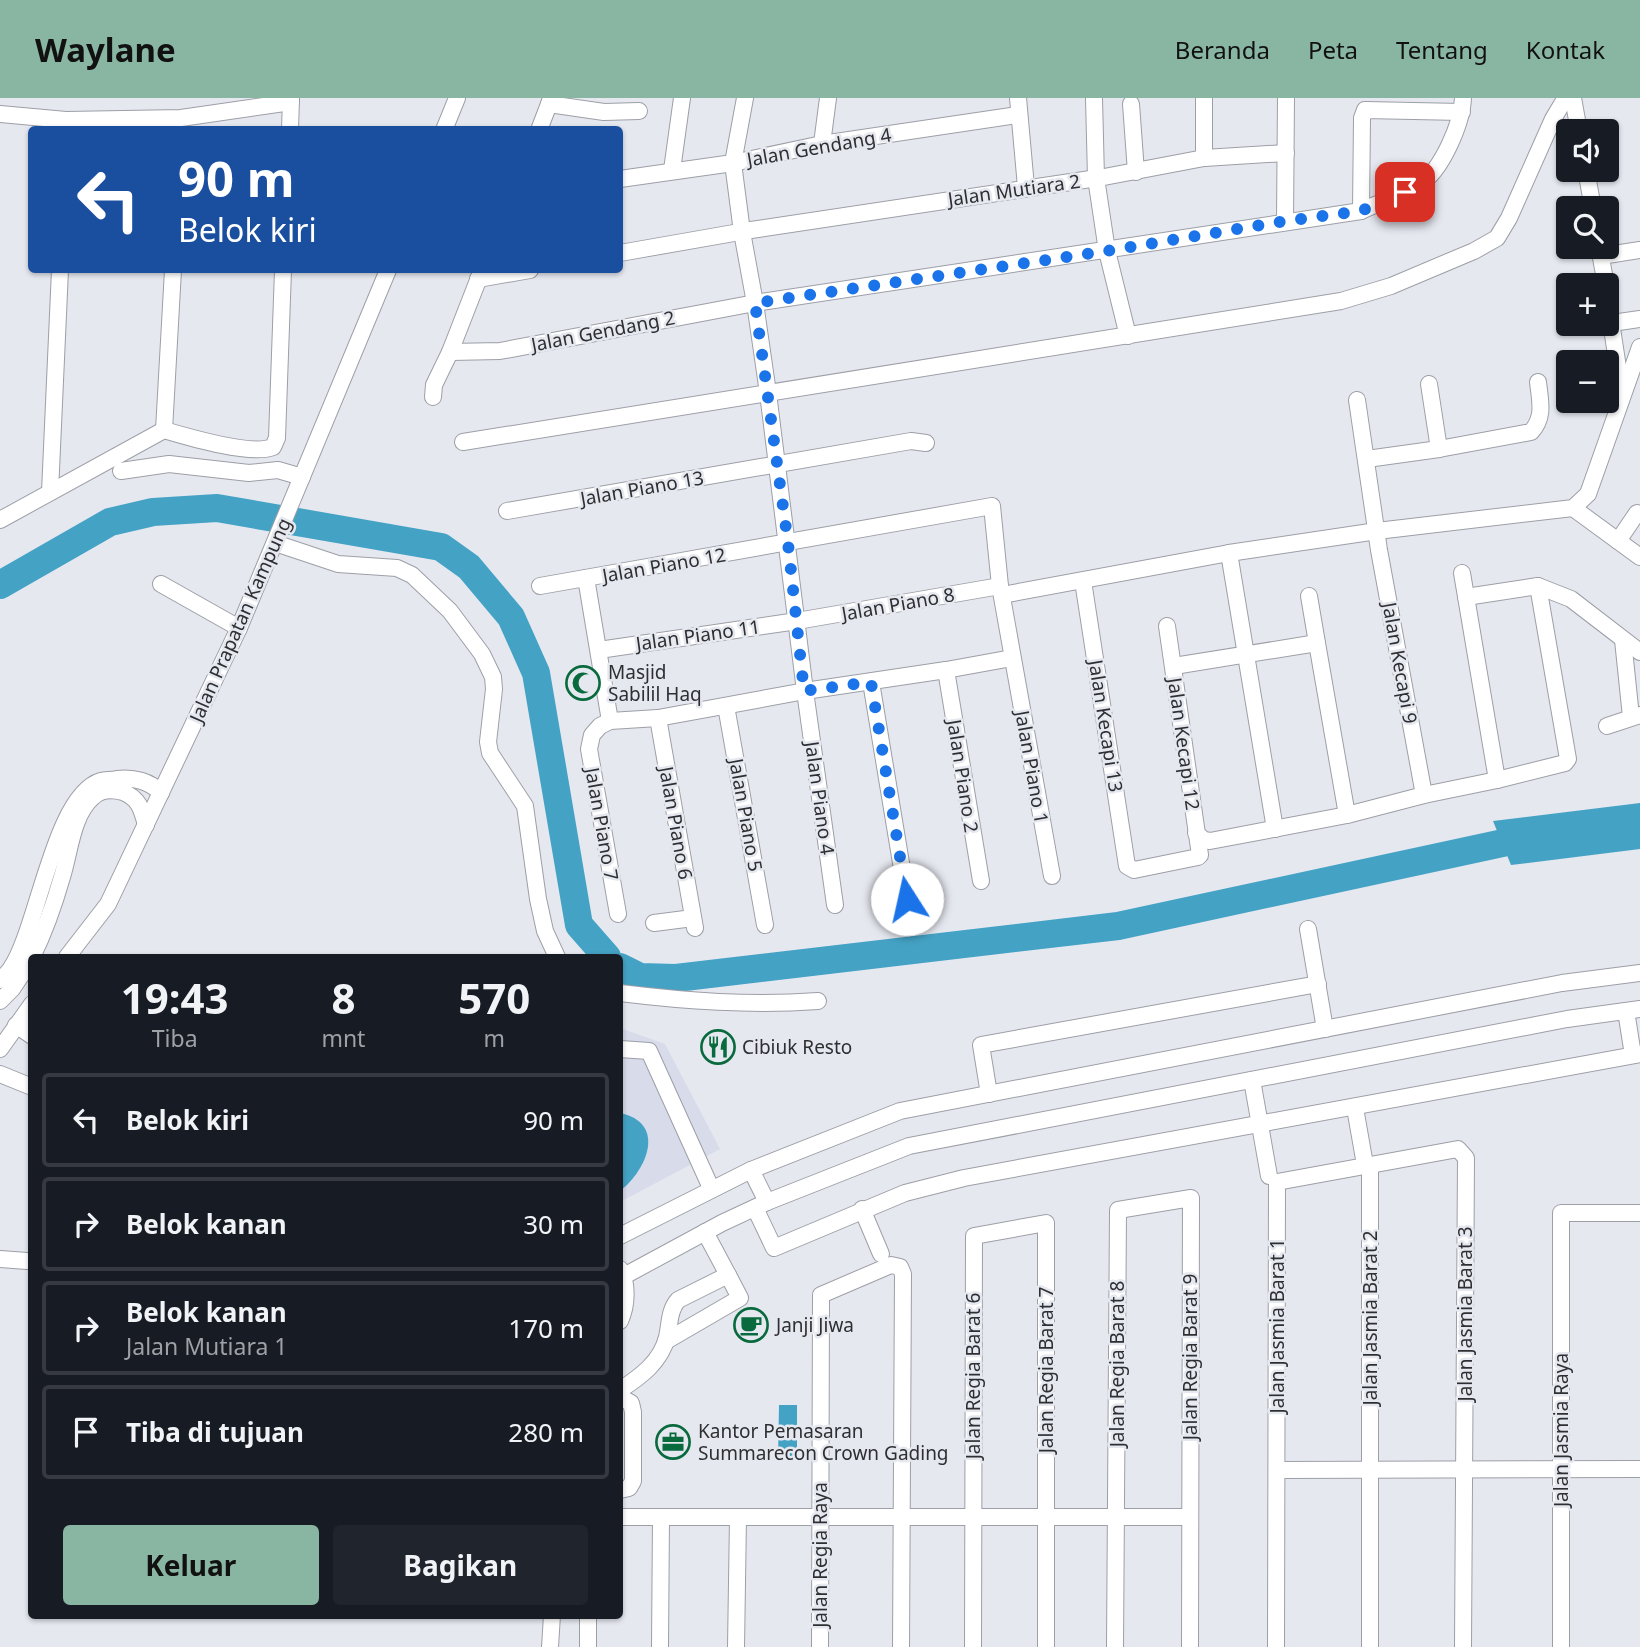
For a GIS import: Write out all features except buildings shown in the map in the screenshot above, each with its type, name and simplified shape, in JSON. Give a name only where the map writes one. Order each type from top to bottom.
[{"type":"street","points":[[446,126],[457,98]]},
{"type":"street","points":[[672,170],[682,98]]},
{"type":"street","name":"Jalan Piano 4","points":[[745,98],[733,163],[768,393],[804,691],[835,905]]},
{"type":"street","points":[[822,144],[828,98]]},
{"type":"street","points":[[1018,98],[1026,187]]},
{"type":"street","points":[[1094,98],[1096,178],[1107,251],[1128,336]]},
{"type":"street","points":[[1204,98],[1204,158]]},
{"type":"street","points":[[1285,221],[1286,98]]},
{"type":"street","points":[[1569,99],[1575,119]]},
{"type":"street","points":[[463,442],[1341,301],[1391,286],[1497,239],[1553,119],[1569,99]]},
{"type":"street","points":[[0,114],[66,125],[181,124],[291,100],[290,126]]},
{"type":"street","points":[[541,126],[550,101],[639,111]]},
{"type":"street","points":[[1131,104],[1136,172]]},
{"type":"street","points":[[1361,211],[1365,110],[1463,105]]},
{"type":"street","name":"Jalan Gendang 2","points":[[450,352],[500,351],[755,303],[1361,211],[1423,183],[1456,131],[1463,105]]},
{"type":"street","name":"Jalan Gendang 4","points":[[623,178],[733,163],[822,144],[1018,115]]},
{"type":"street","name":"Jalan Mutiara 2","points":[[623,253],[742,232],[1136,172],[1204,158],[1286,153]]},
{"type":"street","points":[[1619,251],[1640,250]]},
{"type":"street","points":[[50,492],[60,273]]},
{"type":"street","points":[[164,430],[173,273]]},
{"type":"street","points":[[0,520],[164,430],[214,444],[270,449],[276,443],[284,273]]},
{"type":"street","name":"Jalan Prapatan Kampung","points":[[69,954],[107,904],[239,628],[387,273]]},
{"type":"street","points":[[433,397],[434,385],[450,352],[480,274]]},
{"type":"street","points":[[1619,322],[1640,319]]},
{"type":"street","points":[[1614,336],[1622,395]]},
{"type":"street","points":[[1640,347],[1588,494],[1573,508],[1640,557]]},
{"type":"street","points":[[1367,459],[1531,432],[1539,424],[1542,414],[1538,382]]},
{"type":"street","points":[[1429,384],[1439,449]]},
{"type":"street","name":"Jalan Kecapi 9","points":[[1357,400],[1377,531],[1424,795]]},
{"type":"street","name":"Jalan Piano 13","points":[[507,511],[776,457],[911,441],[926,443]]},
{"type":"street","points":[[121,471],[169,464],[249,473],[278,470],[299,484]]},
{"type":"street","name":"Jalan Piano 12","points":[[540,586],[992,506],[1001,590]]},
{"type":"street","name":"Jalan Piano 8","points":[[797,621],[1001,590],[1083,581],[1229,552],[1573,508]]},
{"type":"street","points":[[1618,541],[1637,513]]},
{"type":"street","points":[[275,542],[338,564],[397,568],[412,575],[450,611],[482,654],[493,677],[494,689],[488,742],[490,753],[523,800],[538,899],[545,931],[555,954]]},
{"type":"street","points":[[1229,552],[1275,829]]},
{"type":"street","points":[[1462,573],[1497,780]]},
{"type":"street","points":[[586,578],[610,721],[657,718],[804,691],[1012,658]]},
{"type":"street","name":"Jalan Kecapi 13","points":[[1083,581],[1127,866],[1131,869],[1198,857],[1200,852],[1196,833]]},
{"type":"street","points":[[162,584],[239,628]]},
{"type":"street","points":[[1466,597],[1538,586],[1571,599],[1640,652]]},
{"type":"street","name":"Jalan Kecapi 12","points":[[1167,626],[1196,833],[1210,841],[1347,815],[1565,763],[1568,759],[1538,586]]},
{"type":"street","name":"Jalan Piano 1","points":[[1001,590],[1052,876]]},
{"type":"street","points":[[1309,596],[1347,815]]},
{"type":"street","name":"Jalan Piano 11","points":[[599,649],[797,621]]},
{"type":"street","points":[[1607,726],[1635,716],[1623,640]]},
{"type":"street","points":[[1174,666],[1317,643]]},
{"type":"street","name":"Jalan Piano 2","points":[[946,670],[981,881]]},
{"type":"street","points":[[871,682],[907,899]]},
{"type":"street","name":"Jalan Piano 5","points":[[726,706],[765,925]]},
{"type":"street","name":"Jalan Piano 6","points":[[654,923],[694,923],[657,718]]},
{"type":"street","name":"Jalan Piano 7","points":[[610,721],[600,726],[592,735],[589,748],[618,914]]},
{"type":"street","points":[[0,980],[11,968],[64,822],[79,799],[100,781],[121,778],[136,779],[154,786],[162,793]]},
{"type":"street","points":[[34,954],[46,929],[77,821],[92,798],[106,790],[131,796],[138,802],[146,825]]},
{"type":"street","points":[[1308,929],[1325,1029]]},
{"type":"street","points":[[0,1001],[12,989],[28,964]]},
{"type":"street","points":[[623,1234],[751,1170],[900,1111],[1562,983],[1640,973]]},
{"type":"street","points":[[989,1094],[981,1045],[1318,984]]},
{"type":"street","points":[[623,993],[691,1002],[770,1005],[818,1001]]},
{"type":"street","points":[[0,1049],[28,1009]]},
{"type":"street","points":[[623,1272],[761,1205],[909,1146],[1567,1019],[1633,1010],[1636,1054],[1355,1108],[964,1178],[905,1192],[774,1248],[761,1205],[751,1170]]},
{"type":"street","points":[[16,1025],[28,1033]]},
{"type":"street","points":[[623,1049],[649,1051],[712,1188]]},
{"type":"street","points":[[0,1074],[28,1085]]},
{"type":"street","name":"Jalan Jasmia Barat 1","points":[[1252,1080],[1273,1179],[1277,1470],[1276,1647]]},
{"type":"street","name":"Jalan Jasmia Barat 2","points":[[1355,1108],[1367,1162],[1370,1647]]},
{"type":"street","name":"Jalan Jasmia Barat 3","points":[[1367,1162],[1458,1149],[1466,1158],[1463,1647]]},
{"type":"street","points":[[1273,1179],[1367,1162]]},
{"type":"street","name":"Jalan Regia Barat 9","points":[[1118,1210],[1191,1198],[1190,1647]]},
{"type":"street","points":[[862,1209],[881,1254]]},
{"type":"street","name":"Jalan Regia Barat 8","points":[[1115,1647],[1118,1210]]},
{"type":"street","name":"Jalan Jasmia Raya","points":[[1561,1647],[1561,1213],[1640,1213]]},
{"type":"street","name":"Jalan Regia Barat 7","points":[[974,1236],[1046,1223],[1046,1647]]},
{"type":"street","points":[[666,1341],[740,1298],[705,1232]]},
{"type":"street","name":"Jalan Regia Barat 6","points":[[973,1647],[974,1236]]},
{"type":"street","points":[[0,1259],[27,1261]]},
{"type":"street","name":"Jalan Regia Raya","points":[[820,1647],[821,1295],[891,1265],[900,1267],[904,1274],[902,1517]]},
{"type":"street","points":[[623,1388],[639,1378],[653,1364],[666,1341],[672,1307],[678,1300],[728,1275]]},
{"type":"street","points":[[623,1278],[626,1296],[623,1308]]},
{"type":"street","points":[[633,1412],[639,1400],[639,1378]]},
{"type":"street","points":[[623,1399],[631,1403],[633,1412],[633,1481],[629,1488],[623,1489]]},
{"type":"street","points":[[1277,1470],[1640,1469]]},
{"type":"street","points":[[623,1517],[1190,1517]]},
{"type":"street","points":[[660,1647],[661,1517]]},
{"type":"street","points":[[736,1647],[738,1517]]},
{"type":"street","points":[[901,1647],[902,1517]]},
{"type":"street","points":[[550,1647],[552,1619]]},
{"type":"street","points":[[588,1619],[588,1647]]},
{"type":"shaded area","points":[[623,1029],[665,1044],[720,1149],[623,1200]]},
{"type":"water","points":[[1640,803],[1640,849],[1511,865],[1493,821]]},
{"type":"water","points":[[623,1114],[635,1118],[644,1126],[648,1137],[644,1160],[623,1188]]},
{"type":"water","points":[[779,1405],[797,1405],[797,1460],[778,1460]]},
{"type":"waterway","points":[[0,585],[110,522],[153,512],[217,508],[441,547],[469,567],[511,617],[536,673],[579,925],[604,954]]},
{"type":"waterway","points":[[623,968],[640,977],[676,978],[1118,926],[1540,835]]},
{"type":"place","name":"Masjid Sabilil Haq","points":[[583,683]]},
{"type":"place","name":"Cibiuk Resto","points":[[718,1047]]},
{"type":"place","name":"Janji Jiwa","points":[[751,1325]]},
{"type":"place","name":"Kantor Pemasaran Summarecon Crown Gading","points":[[673,1442]]},
{"type":"route","points":[[907,899],[871,682],[804,691],[788,543],[755,303],[1361,211],[1405,192]]}]
